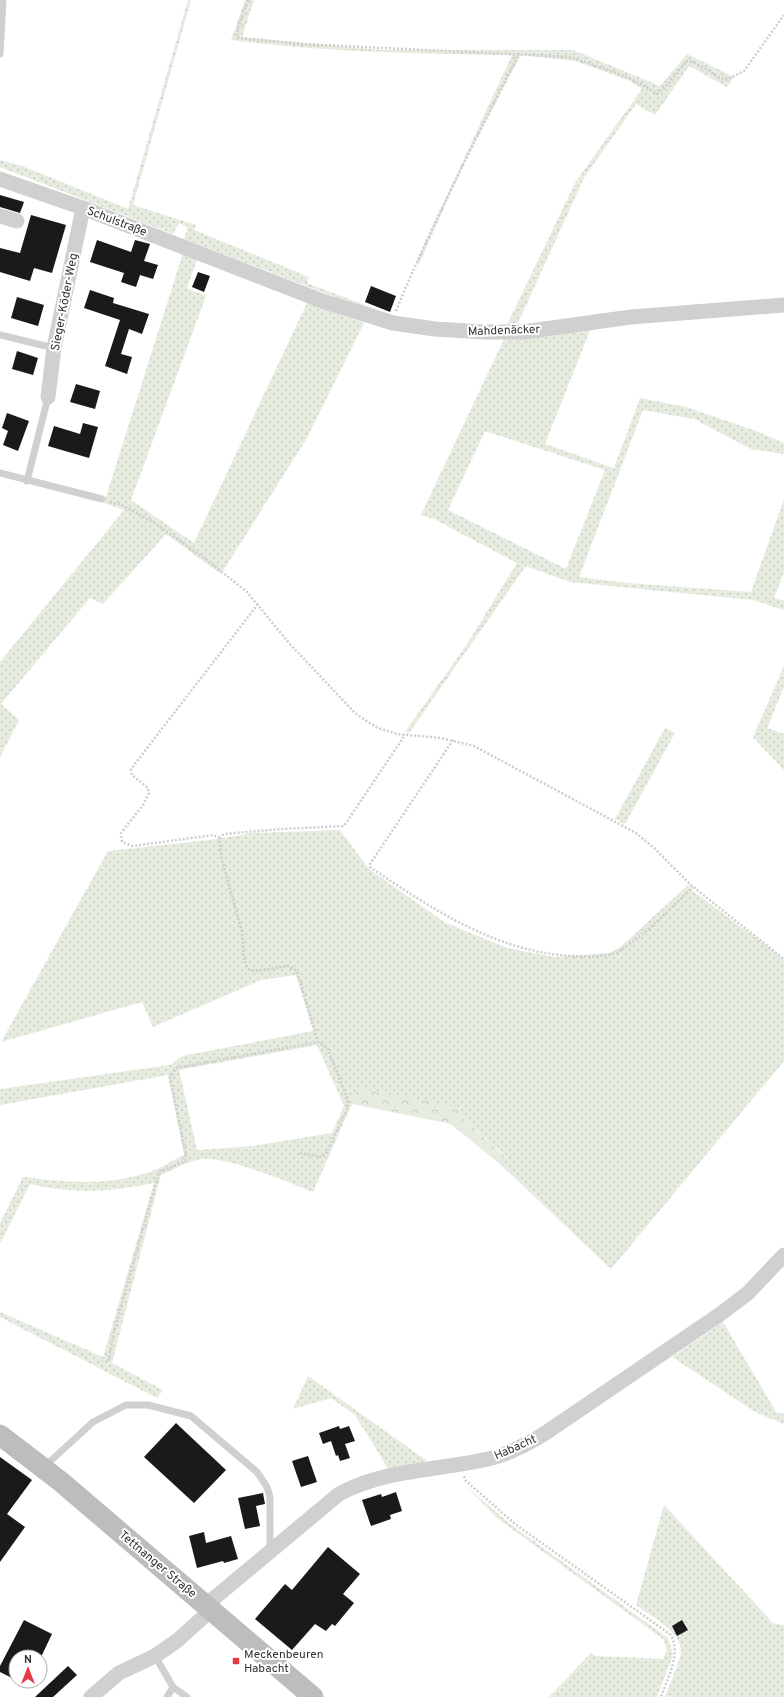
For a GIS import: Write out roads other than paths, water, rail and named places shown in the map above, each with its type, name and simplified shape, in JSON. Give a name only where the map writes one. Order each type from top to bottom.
[{"type":"main road","name":"Tettnanger Straße","points":[[0,1435],[44,1468],[313,1697]]},
{"type":"street","name":"Schulstraße","points":[[0,179],[83,208],[232,266]]},
{"type":"street","name":"Sieger-Köder-Weg","points":[[48,397],[54,348],[83,208]]},
{"type":"street","points":[[0,216],[17,221]]},
{"type":"street","name":"Mahdenäcker","points":[[232,266],[325,302],[392,323],[435,329],[484,332],[522,332],[630,317],[784,305]]},
{"type":"street","name":"Habacht","points":[[91,1697],[119,1673],[155,1656],[178,1640],[270,1550],[339,1494],[355,1485],[392,1474],[460,1465],[507,1454],[544,1434],[719,1315],[748,1293],[784,1255]]},
{"type":"lane","points":[[0,54],[3,0]]},
{"type":"lane","points":[[0,334],[54,348]]},
{"type":"lane","points":[[27,481],[48,397]]},
{"type":"lane","points":[[0,473],[102,499]]},
{"type":"lane","points":[[44,1468],[93,1422],[126,1405],[148,1405],[191,1416],[257,1472],[270,1497],[270,1550]]},
{"type":"lane","points":[[155,1656],[173,1688],[187,1697]]},
{"type":"lane","points":[[167,1697],[173,1688]]},
{"type":"place","name":"Meckenbeuren Habacht","points":[[236,1661]]}]
